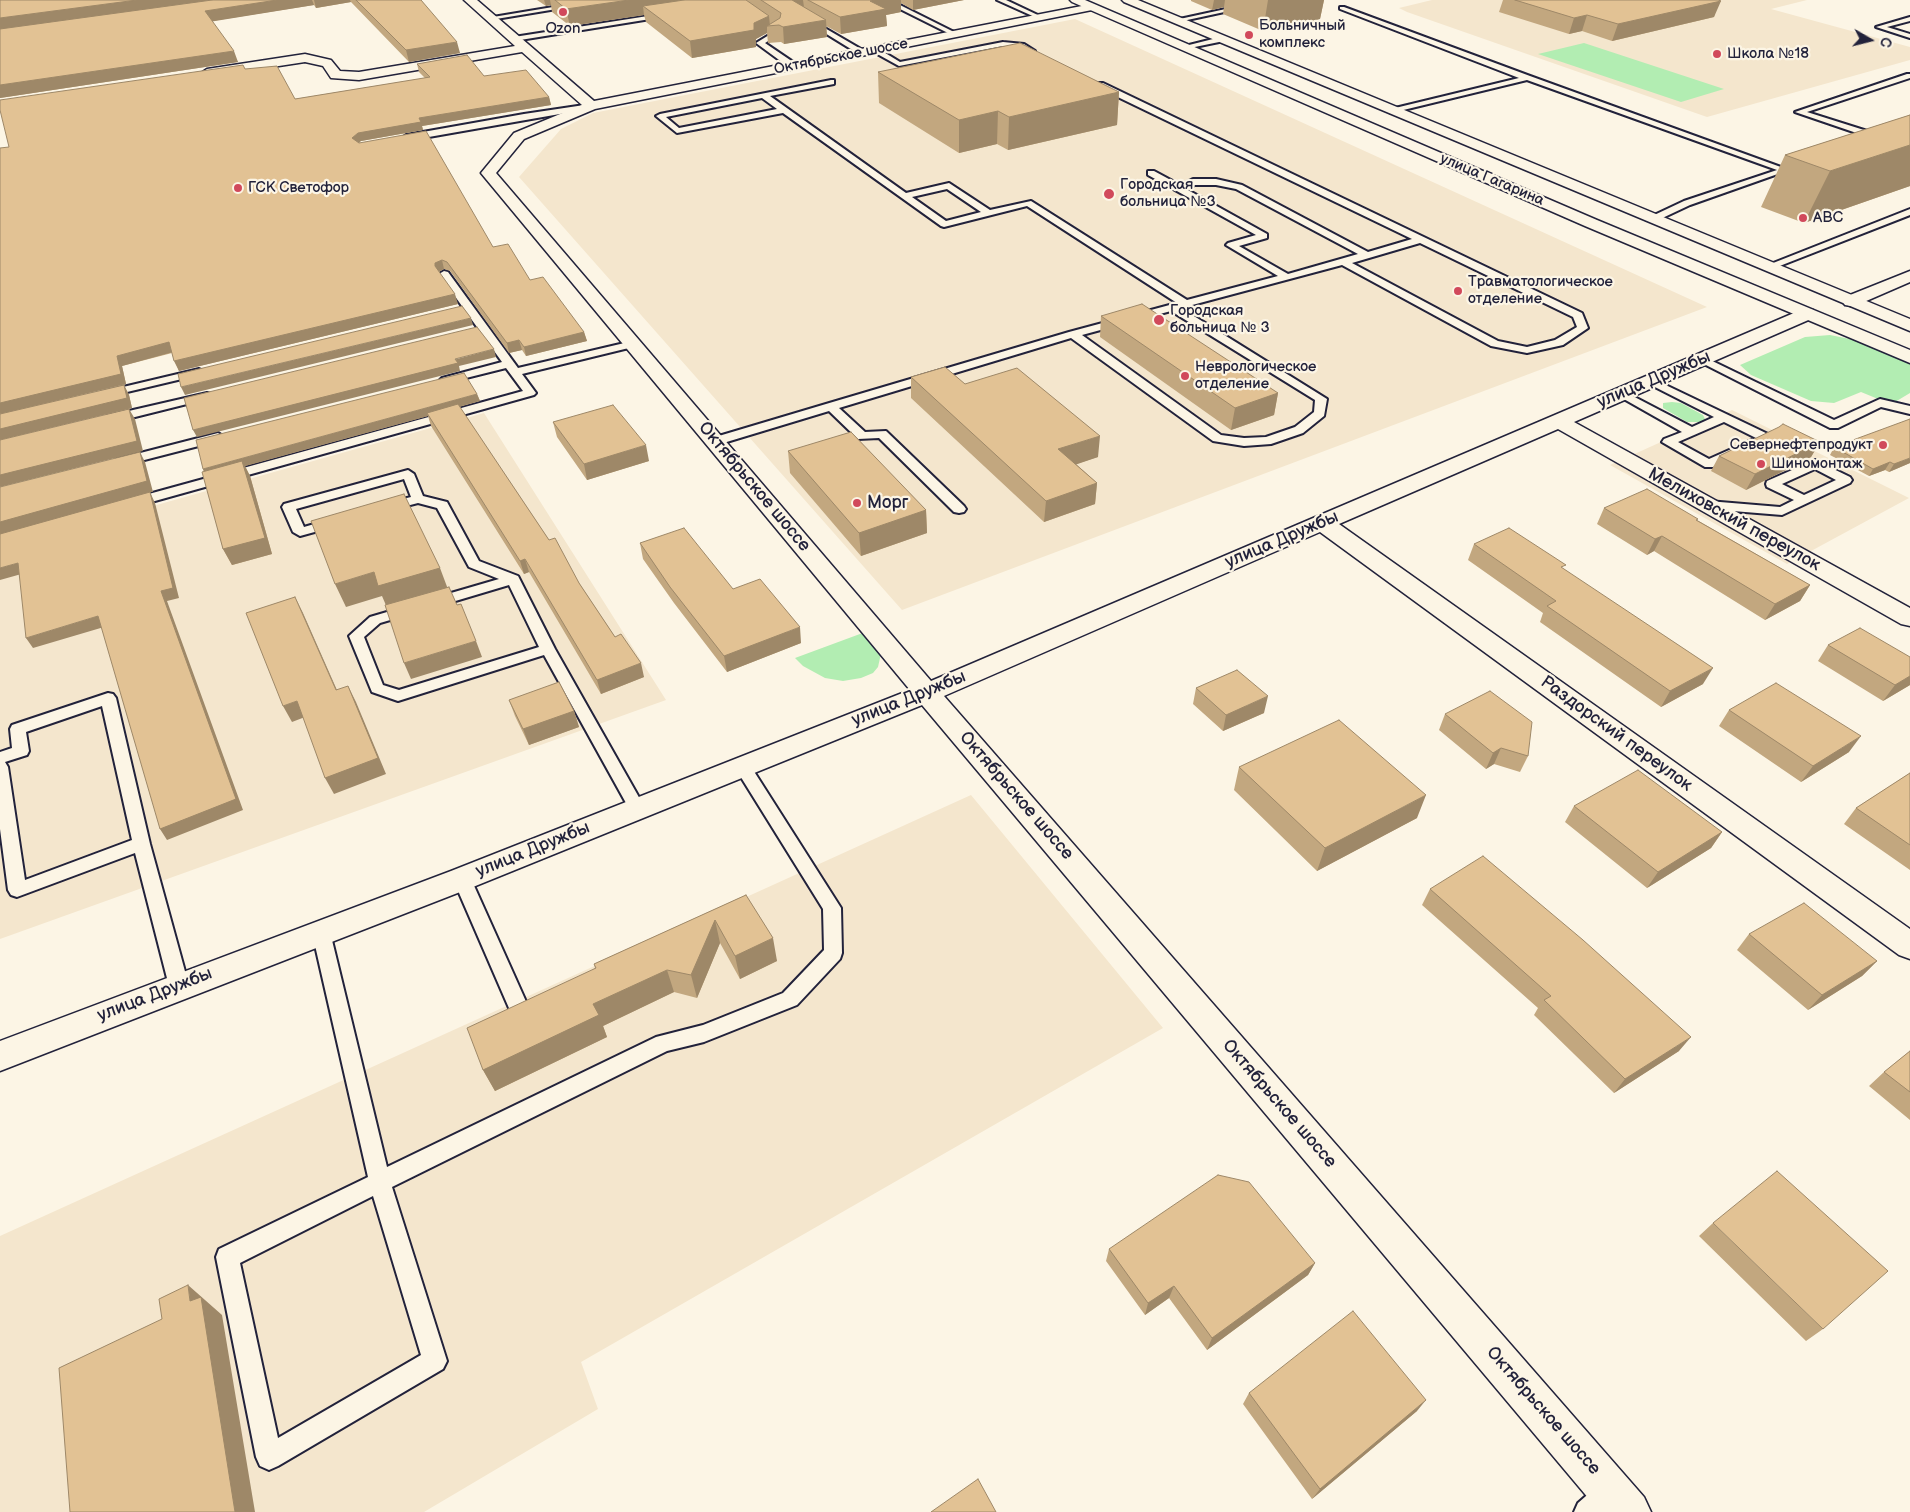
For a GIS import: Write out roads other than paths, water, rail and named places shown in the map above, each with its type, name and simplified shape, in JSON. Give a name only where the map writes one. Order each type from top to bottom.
[{"type":"street","points":[[470,0],[591,106]]},
{"type":"street","name":"улица Гагарина","points":[[1076,0],[1591,223],[1910,357]]},
{"type":"street","name":"улица Гагарина","points":[[1128,0],[1910,326]]},
{"type":"street","name":"Октябрьское шоссе","points":[[1092,7],[591,106],[519,136],[488,173],[716,441],[1609,1505]]},
{"type":"street","points":[[198,74],[305,58],[327,63],[336,75],[359,76],[525,48]]},
{"type":"street","points":[[1591,223],[1578,210],[1583,204],[1597,203],[1624,207]]},
{"type":"street","points":[[1851,302],[1910,276]]},
{"type":"street","name":"улица Дружбы","points":[[0,1056],[462,879],[927,693],[1807,314]]},
{"type":"street","name":"Мелиховский переулок","points":[[1558,421],[1910,618]]},
{"type":"street","name":"Раздорский переулок","points":[[1322,523],[1910,946]]},
{"type":"lane","points":[[490,18],[608,0]]},
{"type":"lane","points":[[885,0],[954,34]]},
{"type":"lane","points":[[1000,0],[1039,17]]},
{"type":"lane","points":[[1178,20],[1277,0]]},
{"type":"lane","points":[[1342,8],[1527,78],[1785,170]]},
{"type":"lane","points":[[514,39],[672,14]]},
{"type":"lane","points":[[801,16],[868,51],[914,71]]},
{"type":"lane","points":[[1910,19],[1879,27],[1910,36]]},
{"type":"lane","points":[[763,21],[779,32],[760,42],[794,66]]},
{"type":"lane","points":[[1185,47],[1221,39]]},
{"type":"lane","points":[[899,64],[1003,44],[1021,46],[1043,56]]},
{"type":"lane","points":[[1882,139],[1798,112],[1910,76]]},
{"type":"lane","points":[[1394,111],[1527,78]]},
{"type":"lane","points":[[784,110],[677,131],[660,116],[831,82]]},
{"type":"lane","points":[[1094,82],[1578,315],[1583,328],[1559,343],[1527,350],[1495,344],[1343,262]]},
{"type":"lane","points":[[763,95],[944,224],[1028,203],[1185,304]]},
{"type":"lane","points":[[399,139],[591,106]]},
{"type":"lane","points":[[1867,143],[1891,136]]},
{"type":"lane","points":[[1653,219],[1688,203],[1794,167]]},
{"type":"lane","points":[[1151,173],[1264,236],[1231,245],[1286,277]]},
{"type":"lane","points":[[1180,189],[1193,182],[1216,182],[1239,188],[1368,255]]},
{"type":"lane","points":[[904,196],[949,186],[988,212]]},
{"type":"lane","points":[[1768,267],[1910,212]]},
{"type":"lane","points":[[716,441],[1073,334],[1419,240]]},
{"type":"lane","points":[[123,506],[530,393],[512,368],[478,329],[463,308],[444,274]]},
{"type":"lane","points":[[1073,334],[1217,438],[1244,442],[1267,441],[1299,430],[1320,413],[1321,399],[1172,307]]},
{"type":"lane","points":[[432,383],[633,344]]},
{"type":"lane","points":[[1702,359],[1834,425],[1880,403],[1910,410]]},
{"type":"lane","points":[[96,397],[210,369]]},
{"type":"lane","points":[[1651,381],[1724,417],[1766,438],[1710,464],[1668,442],[1724,417]]},
{"type":"lane","points":[[97,422],[222,392]]},
{"type":"lane","points":[[1621,394],[1692,432]]},
{"type":"lane","points":[[830,406],[862,436],[882,434],[959,509]]},
{"type":"lane","points":[[106,466],[230,434]]},
{"type":"lane","points":[[1708,505],[1782,511],[1846,480],[1814,464],[1772,484],[1803,500]]},
{"type":"lane","points":[[345,519],[300,532],[289,507],[408,474],[418,499]]},
{"type":"lane","points":[[372,512],[418,499],[442,505],[474,564],[513,579],[548,649],[637,808]]},
{"type":"lane","points":[[513,579],[375,620],[356,636],[377,688],[398,696],[548,649]]},
{"type":"lane","points":[[0,758],[21,752],[18,729],[108,698],[141,844],[179,986]]},
{"type":"lane","points":[[321,932],[380,1182],[435,1360],[269,1457],[227,1257],[380,1182],[663,1043],[704,1033],[790,999],[833,953],[832,908],[742,766]]},
{"type":"lane","points":[[0,767],[17,890],[141,844]]},
{"type":"lane","points":[[462,879],[522,1015]]},
{"type":"place","name":"Ozon","points":[[563,12]]},
{"type":"place","name":"Больничный комплекс","points":[[1249,35]]},
{"type":"place","name":"Школа №18","points":[[1717,54]]},
{"type":"place","name":"ГСК Светофор","points":[[238,188]]},
{"type":"place","name":"Городская больница №3","points":[[1109,194]]},
{"type":"place","name":"ABC","points":[[1803,218]]},
{"type":"place","name":"Травматологическое отделение","points":[[1458,291]]},
{"type":"place","name":"Городская больница № 3","points":[[1159,320]]},
{"type":"place","name":"Неврологическое отделение","points":[[1185,376]]},
{"type":"place","name":"Севернефтепродукт","points":[[1883,445]]},
{"type":"place","name":"Шиномонтаж","points":[[1761,464]]},
{"type":"place","name":"Морг","points":[[857,503]]}]
